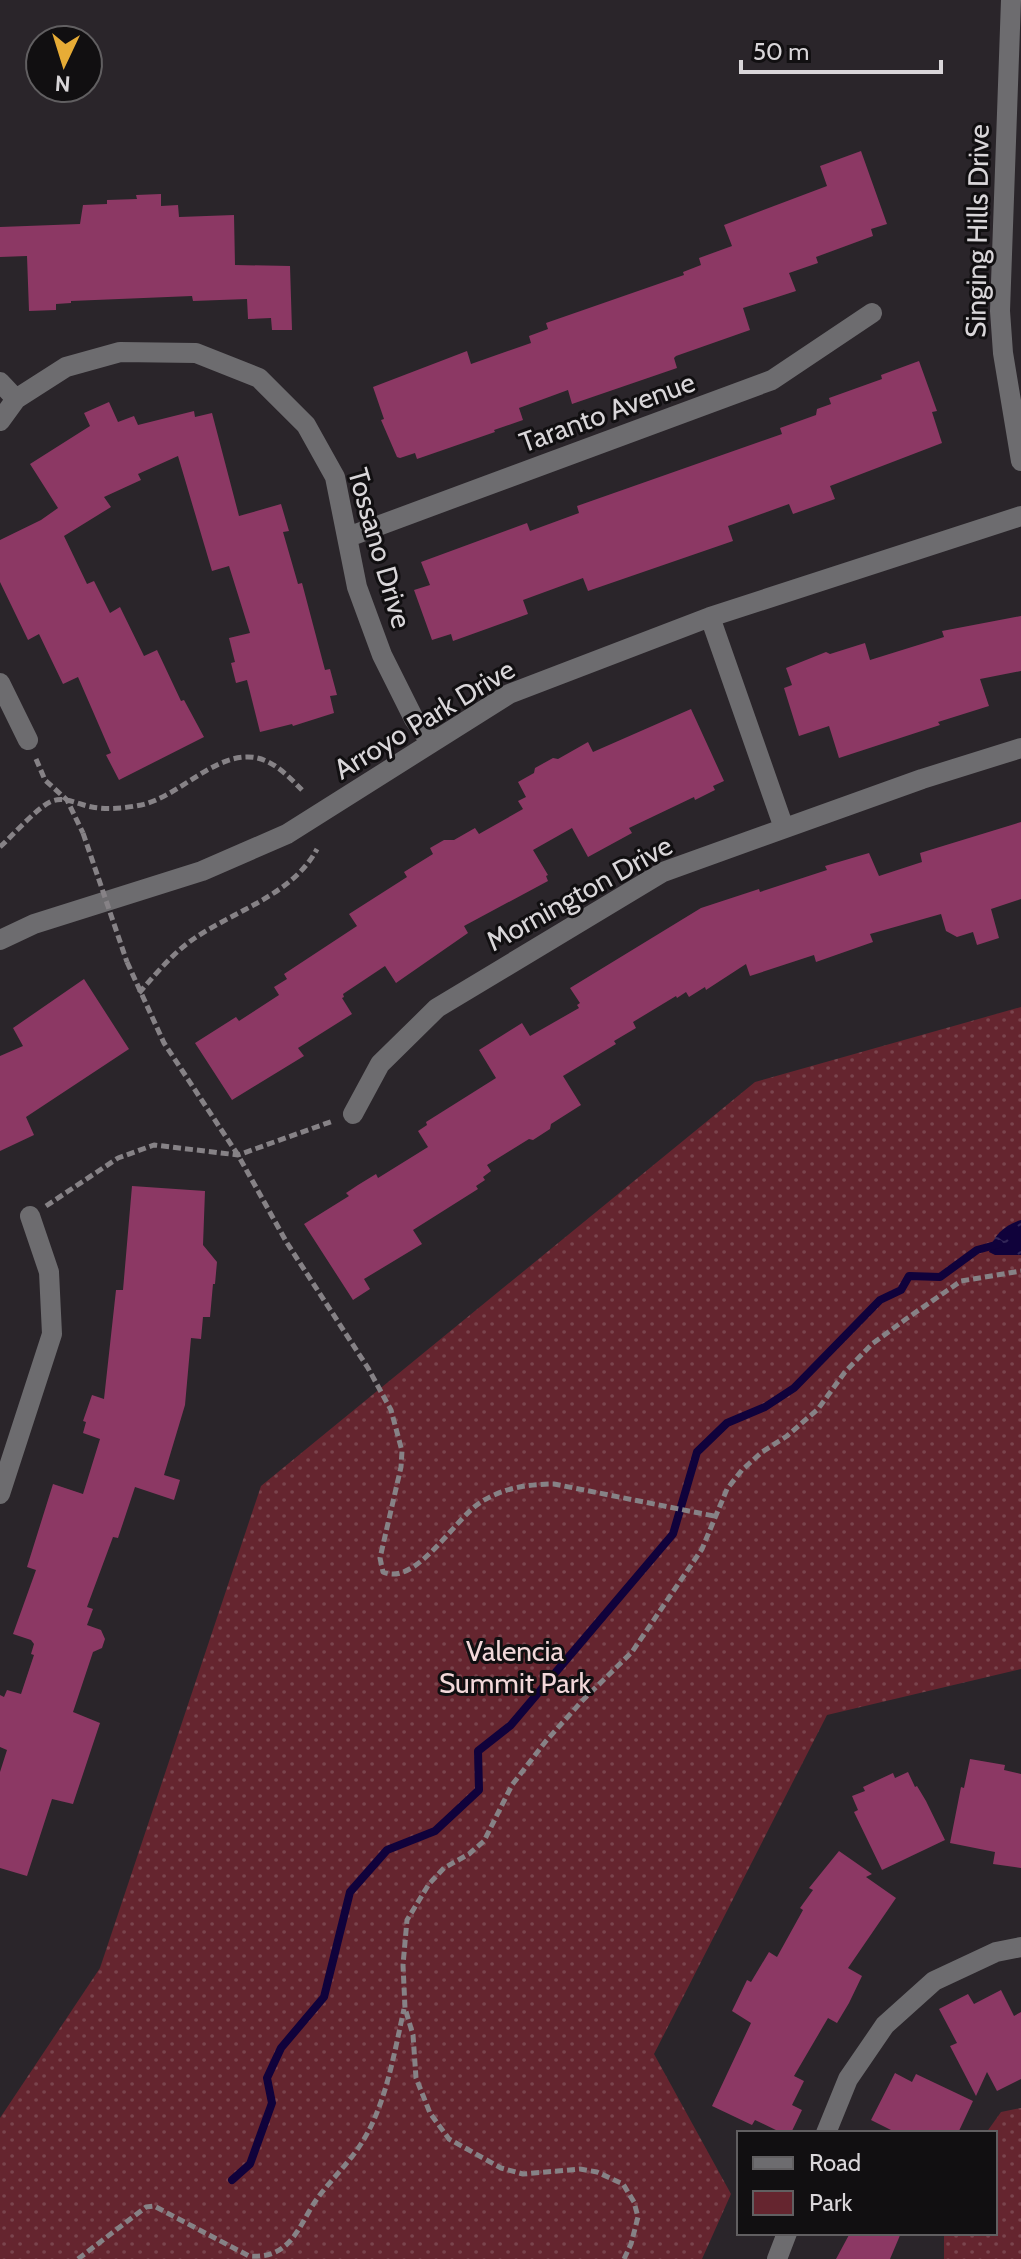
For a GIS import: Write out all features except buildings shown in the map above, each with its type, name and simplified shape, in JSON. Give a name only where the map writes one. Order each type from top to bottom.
[{"type":"street","name":"Singing Hills Drive","points":[[1011,0],[1000,311],[1003,353],[1021,461]]},
{"type":"street","name":"Taranto Avenue","points":[[348,537],[772,380],[872,313]]},
{"type":"street","name":"Tossano Drive","points":[[0,421],[16,399],[66,367],[120,352],[196,353],[259,378],[306,425],[335,477],[357,587],[382,655],[414,719],[431,743]]},
{"type":"street","points":[[0,382],[16,399]]},
{"type":"street","name":"Arroyo Park Drive","points":[[0,940],[34,924],[202,871],[287,834],[509,694],[710,617],[1021,516]]},
{"type":"street","points":[[710,617],[784,828]]},
{"type":"street","points":[[0,683],[28,740]]},
{"type":"street","name":"Mornington Drive","points":[[353,1114],[380,1064],[437,1008],[663,872],[922,779],[1021,748]]},
{"type":"street","points":[[0,1494],[52,1334],[49,1272],[30,1216]]},
{"type":"street","points":[[827,2131],[848,2079],[885,2025],[934,1981],[996,1952],[1021,1947]]},
{"type":"street","points":[[777,2259],[786,2235]]},
{"type":"path","points":[[28,740],[45,780],[67,800],[83,833],[127,962],[164,1043],[238,1155],[287,1243],[368,1368],[391,1410],[400,1442],[401,1467],[380,1558],[383,1572],[399,1575],[416,1566],[468,1510],[497,1495],[531,1484],[554,1484],[714,1516]]},
{"type":"path","points":[[0,847],[52,801],[67,800],[92,807],[117,809],[145,804],[225,761],[246,757],[278,767],[302,790]]},
{"type":"path","points":[[139,993],[163,965],[191,941],[292,880],[308,866],[317,849]]},
{"type":"path","points":[[30,1216],[118,1158],[154,1145],[238,1155],[353,1114]]},
{"type":"path","points":[[624,2259],[638,2217],[634,2202],[623,2184],[597,2172],[580,2169],[523,2174],[501,2168],[449,2139],[430,2113],[416,2078],[413,2035],[405,2008],[403,1965],[407,1920],[429,1884],[444,1868],[484,1841],[512,1785],[527,1765],[582,1701],[632,1652],[696,1559],[727,1489],[742,1470],[818,1409],[845,1372],[872,1344],[961,1281],[1021,1271]]},
{"type":"path","points":[[78,2259],[146,2207],[154,2206],[249,2256],[263,2259],[286,2246],[294,2239],[311,2207],[361,2144],[376,2114],[405,2008]]},
{"type":"green space","name":"Valencia Summit Park","points":[[1021,1007],[1021,1669],[827,1715],[654,2054],[731,2194],[702,2259],[0,2259],[0,2118],[100,1968],[261,1486],[755,1082]]},
{"type":"green space","points":[[1021,2108],[1021,2259],[944,2259],[944,2235],[997,2235],[997,2131],[987,2131],[1001,2112]]},
{"type":"water","points":[[1021,1220],[1021,1255],[995,1255],[989,1252],[1000,1232]]},
{"type":"waterway","points":[[232,2180],[250,2164],[272,2103],[267,2078],[281,2048],[324,1997],[350,1892],[387,1850],[435,1831],[479,1790],[478,1751],[511,1725],[673,1534],[697,1452],[727,1423],[765,1407],[794,1388],[880,1300],[901,1290],[909,1276],[940,1277],[977,1250],[999,1244]]}]
